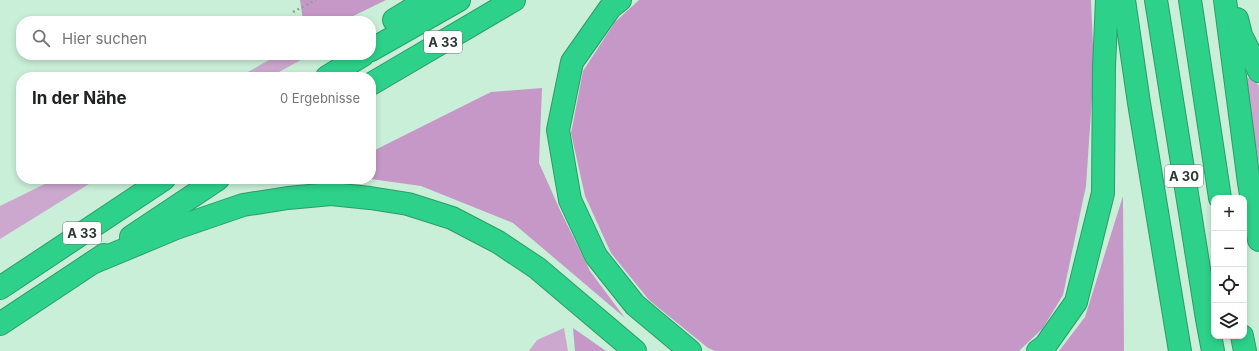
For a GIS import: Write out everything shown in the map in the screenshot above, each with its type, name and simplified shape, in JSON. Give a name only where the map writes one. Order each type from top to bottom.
[{"type":"highway","points":[[376,44],[395,19],[427,0]]},
{"type":"highway","name":"A 33","points":[[376,47],[459,0]]},
{"type":"highway","name":"A 33","points":[[376,81],[514,0]]},
{"type":"highway","points":[[620,0],[610,8],[572,62],[558,130],[570,200],[596,256],[635,305],[690,351]]},
{"type":"highway","points":[[1038,351],[1045,346],[1076,302],[1103,193],[1107,0]]},
{"type":"highway","points":[[1124,0],[1138,103],[1180,351]]},
{"type":"highway","name":"A 30","points":[[1156,0],[1213,351]]},
{"type":"highway","name":"A 30","points":[[1190,0],[1220,195]]},
{"type":"highway","points":[[1225,0],[1249,183],[1259,240]]},
{"type":"highway","points":[[1231,0],[1241,35],[1259,71]]},
{"type":"highway","points":[[335,72],[354,60]]},
{"type":"highway","name":"A 33","points":[[0,288],[156,184]]},
{"type":"highway","name":"A 33","points":[[0,324],[210,184]]},
{"type":"highway","points":[[92,263],[176,228],[243,205],[288,198],[331,194],[408,204],[452,218],[498,242],[537,268],[635,351]]},
{"type":"highway","points":[[1243,339],[1245,351]]},
{"type":"path","points":[[293,12],[316,0]]},
{"type":"shaded area","points":[[300,0],[386,0],[353,16],[302,16]]},
{"type":"shaded area","points":[[639,0],[1091,0],[1094,68],[1086,186],[1063,295],[1043,328],[1019,351],[715,351],[708,348],[649,300],[611,253],[585,196],[571,133],[583,71],[615,22]]},
{"type":"shaded area","points":[[269,60],[301,60],[279,72],[248,72]]},
{"type":"shaded area","points":[[1244,77],[1254,79],[1259,86],[1259,163]]},
{"type":"shaded area","points":[[542,88],[539,163],[590,271],[625,318],[513,223],[421,186],[376,180],[376,150],[491,92]]},
{"type":"shaded area","points":[[45,184],[89,184],[0,239],[0,206]]},
{"type":"shaded area","points":[[1123,196],[1124,351],[1059,351],[1085,317]]},
{"type":"shaded area","points":[[564,328],[568,351],[529,351],[537,340]]},
{"type":"shaded area","points":[[573,328],[606,351],[575,351]]}]
